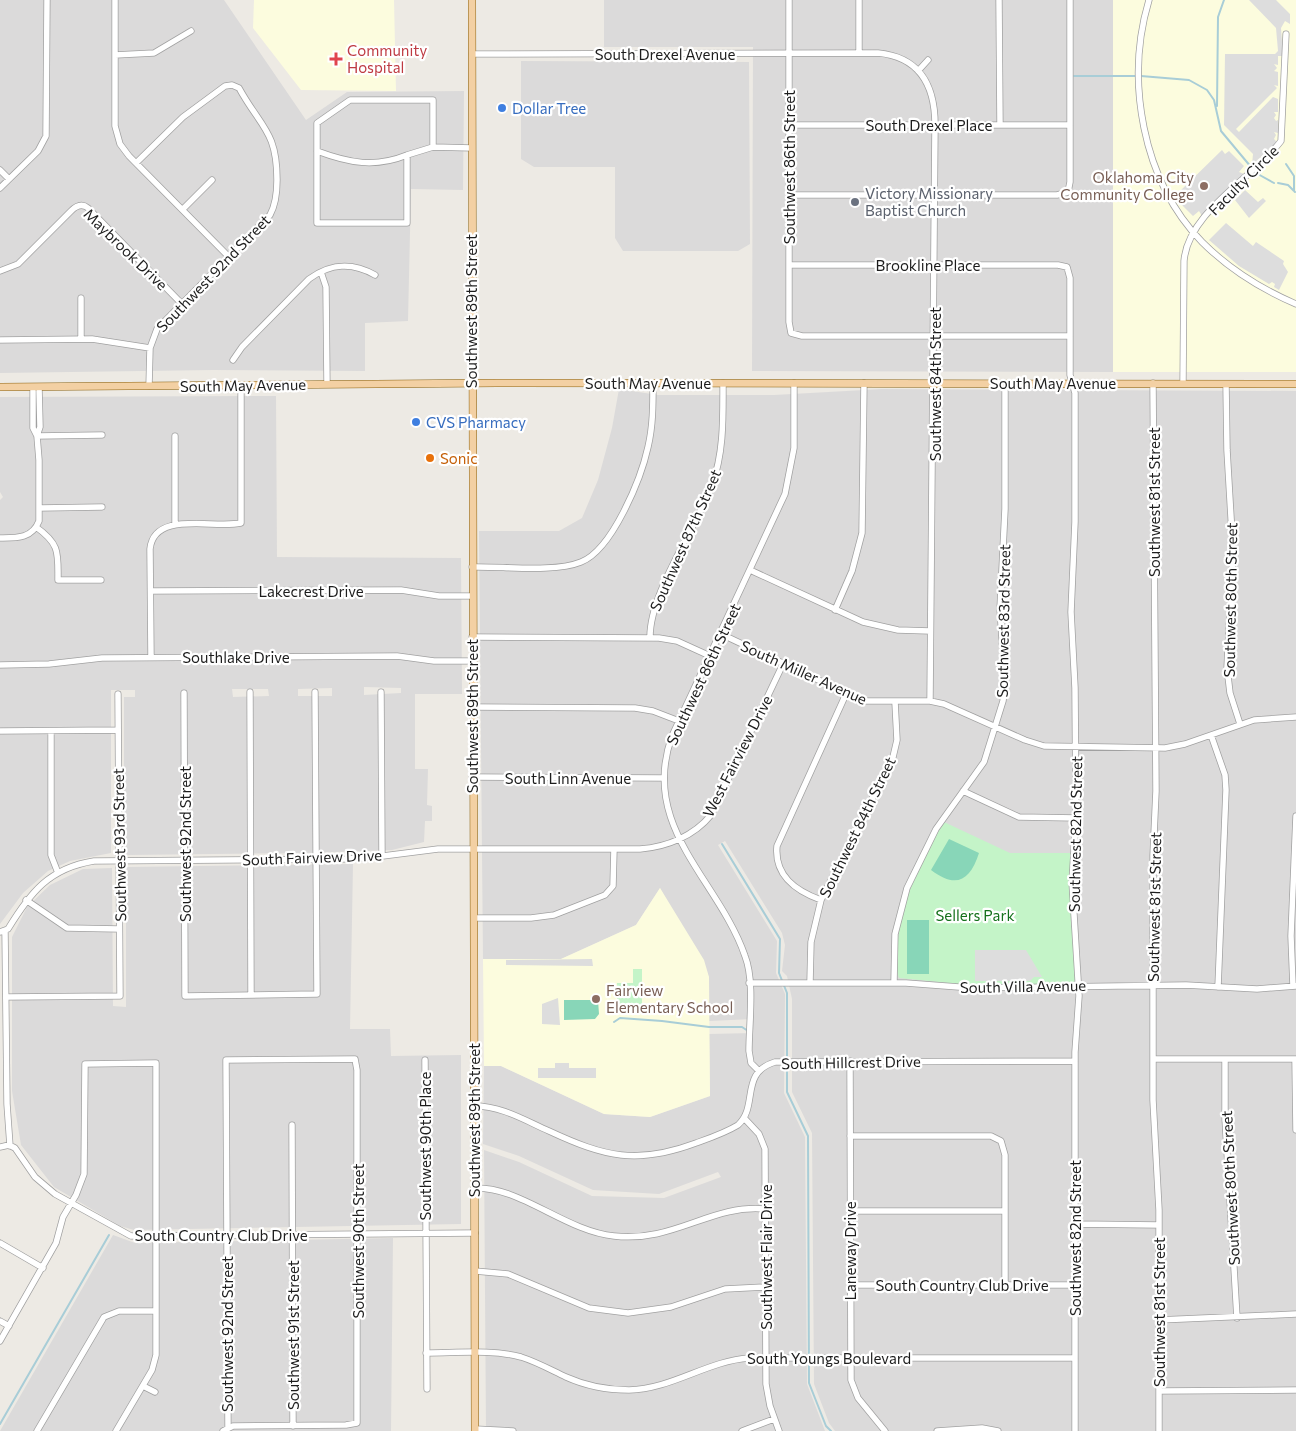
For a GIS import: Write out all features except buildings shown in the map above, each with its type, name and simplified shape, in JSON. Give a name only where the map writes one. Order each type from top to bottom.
[{"type":"main road","name":"Southwest 89th Street","points":[[472,0],[471,383],[475,1430]]},
{"type":"main road","name":"South May Avenue","points":[[0,387],[471,383],[1296,384]]},
{"type":"street","points":[[0,188],[41,147],[46,136],[47,0]]},
{"type":"street","points":[[115,0],[115,131],[121,146],[229,256]]},
{"type":"street","name":"Southwest 86th Street","points":[[788,0],[789,322],[791,333],[802,336],[936,336]]},
{"type":"street","points":[[859,0],[859,53]]},
{"type":"street","points":[[1000,0],[1000,125]]},
{"type":"street","points":[[789,195],[1057,195],[1068,192],[1070,182],[1070,0]]},
{"type":"street","points":[[1149,0],[1141,35],[1138,61],[1141,113],[1156,167],[1167,191],[1194,232],[1235,270],[1266,290],[1296,304]]},
{"type":"street","points":[[114,55],[154,53],[191,31]]},
{"type":"street","name":"Faculty Circle","points":[[1183,384],[1184,261],[1187,244],[1200,222],[1281,141],[1286,34]]},
{"type":"street","name":"South Drexel Avenue","points":[[472,54],[859,53]]},
{"type":"street","name":"Southwest 84th Street","points":[[859,53],[892,56],[905,61],[918,71],[932,94],[936,125],[934,530],[930,631],[930,701]]},
{"type":"street","points":[[918,71],[928,60]]},
{"type":"street","name":"Southwest 92nd Street","points":[[136,163],[183,116],[225,86],[232,85],[239,88],[272,139],[276,157],[277,184],[275,203],[270,215],[157,330],[150,348],[149,386]]},
{"type":"street","points":[[407,155],[407,223],[317,223],[317,123],[350,100],[434,100],[433,147]]},
{"type":"street","name":"South Drexel Place","points":[[789,125],[1070,125]]},
{"type":"street","points":[[317,151],[343,161],[362,163],[392,161],[433,147],[472,148]]},
{"type":"street","points":[[0,170],[9,179]]},
{"type":"street","points":[[183,209],[212,180]]},
{"type":"street","name":"Maybrook Drive","points":[[0,271],[16,265],[71,211],[77,206],[83,206],[88,208],[182,304]]},
{"type":"street","name":"Brookline Place","points":[[789,265],[1067,267]]},
{"type":"street","points":[[233,360],[242,347],[309,279],[332,267],[360,267],[375,275]]},
{"type":"street","name":"Southwest 82nd Street","points":[[1067,267],[1070,278],[1070,375],[1075,393],[1075,498],[1071,612],[1076,748],[1076,818],[1072,882],[1079,986],[1075,1061],[1075,1431]]},
{"type":"street","points":[[321,272],[327,294],[327,384]]},
{"type":"street","points":[[81,298],[82,339]]},
{"type":"street","points":[[936,336],[1070,336]]},
{"type":"street","points":[[0,340],[82,339],[112,341],[150,348]]},
{"type":"street","points":[[472,567],[558,567],[588,559],[608,541],[642,467],[652,427],[653,383]]},
{"type":"street","name":"Southwest 87th Street","points":[[650,637],[654,610],[707,496],[716,471],[722,439],[723,383]]},
{"type":"street","name":"Southwest 86th Street","points":[[759,1071],[749,1056],[750,970],[740,943],[680,838],[667,804],[664,778],[666,754],[679,721],[781,504],[788,483],[794,448],[794,383]]},
{"type":"street","points":[[835,610],[855,562],[862,533],[864,383]]},
{"type":"street","name":"Southwest 83rd Street","points":[[894,982],[895,934],[907,888],[936,829],[984,762],[1003,701],[1005,684],[1000,609],[1004,509],[1005,383]]},
{"type":"street","name":"Southwest 81st Street","points":[[1153,383],[1156,748],[1153,986],[1159,1225],[1159,1431]]},
{"type":"street","name":"Southwest 80th Street","points":[[1226,384],[1227,450],[1233,551],[1227,668],[1230,693],[1240,724]]},
{"type":"street","points":[[151,657],[151,542],[162,529],[175,524],[241,523],[241,385]]},
{"type":"street","points":[[0,538],[21,537],[36,528],[40,508],[37,436],[33,428],[36,387]]},
{"type":"street","points":[[37,436],[102,436]]},
{"type":"street","points":[[175,436],[175,524]]},
{"type":"street","points":[[40,508],[102,507]]},
{"type":"street","points":[[36,528],[52,540],[57,549],[58,580],[102,580]]},
{"type":"street","points":[[750,570],[835,610],[885,628],[930,631]]},
{"type":"street","name":"Lakecrest Drive","points":[[151,591],[401,590],[439,596],[472,596]]},
{"type":"street","name":"South Miller Avenue","points":[[721,634],[846,694],[867,702],[930,701],[952,707],[1036,744],[1076,748],[1156,748],[1178,746],[1240,724],[1270,717],[1296,717]]},
{"type":"street","points":[[472,637],[650,637],[677,641],[710,656]]},
{"type":"street","name":"Southlake Drive","points":[[0,664],[49,664],[102,658],[151,657],[396,656],[434,661],[472,661]]},
{"type":"street","name":"West Fairview Drive","points":[[680,838],[695,830],[714,810],[783,664]]},
{"type":"street","points":[[250,692],[251,994],[317,994],[315,692]]},
{"type":"street","points":[[381,692],[382,856]]},
{"type":"street","name":"Southwest 92nd Street","points":[[184,693],[185,996],[251,994]]},
{"type":"street","name":"Southwest 93rd Street","points":[[6,997],[120,996],[118,694]]},
{"type":"street","points":[[821,900],[800,892],[785,878],[779,864],[777,846],[846,694]]},
{"type":"street","name":"Southwest 84th Street","points":[[810,982],[811,942],[821,900],[891,762],[897,740],[895,702]]},
{"type":"street","points":[[472,707],[635,708],[653,711],[679,721]]},
{"type":"street","points":[[0,731],[118,730]]},
{"type":"street","points":[[51,731],[51,855],[58,873]]},
{"type":"street","points":[[1211,735],[1225,775],[1226,790],[1218,987]]},
{"type":"street","name":"South Linn Avenue","points":[[472,778],[664,778]]},
{"type":"street","points":[[963,791],[1019,817],[1076,818]]},
{"type":"street","points":[[1294,986],[1291,936],[1296,816]]},
{"type":"street","name":"South Fairview Drive","points":[[2,931],[8,929],[26,900],[43,882],[58,873],[86,863],[382,856],[416,850],[474,848],[654,848],[680,838]]},
{"type":"street","points":[[474,918],[554,916],[605,895],[613,886],[614,848]]},
{"type":"street","points":[[26,900],[67,928],[119,929]]},
{"type":"street","points":[[0,1147],[10,1146],[11,1137],[7,1104],[6,997],[2,931]]},
{"type":"street","name":"South Villa Avenue","points":[[749,983],[894,982],[963,988],[1153,986],[1258,989],[1294,986]]},
{"type":"street","name":"Southwest 90th Street","points":[[226,1060],[355,1059],[357,1070],[357,1423],[292,1426]]},
{"type":"street","points":[[1154,1059],[1296,1059],[1296,1130]]},
{"type":"street","name":"Southwest 80th Street","points":[[1225,1059],[1225,1118],[1237,1318]]},
{"type":"street","name":"Southwest 92nd Street","points":[[225,1429],[226,1060]]},
{"type":"street","name":"Southwest 90th Place","points":[[425,1060],[427,1389]]},
{"type":"street","name":"Laneway Drive","points":[[850,1061],[851,1380],[855,1392],[885,1431]]},
{"type":"street","name":"South Hillcrest Drive","points":[[745,1119],[750,1089],[759,1071],[778,1062],[1075,1061]]},
{"type":"street","points":[[0,1341],[58,1239],[63,1217],[80,1185],[85,1168],[84,1064],[156,1063],[155,1360],[143,1386],[116,1431]]},
{"type":"street","points":[[474,1106],[498,1108],[592,1150],[630,1156],[654,1155],[678,1149],[730,1130],[745,1119]]},
{"type":"street","name":"Southwest Flair Drive","points":[[745,1119],[759,1134],[764,1143],[767,1392],[779,1431]]},
{"type":"street","name":"Southwest 91st Street","points":[[292,1126],[292,1426]]},
{"type":"street","points":[[850,1136],[980,1136],[998,1139],[1004,1150],[1005,1285]]},
{"type":"street","name":"South Country Club Drive","points":[[10,1146],[17,1150],[24,1164],[42,1184],[70,1203],[127,1234],[227,1236],[474,1233]]},
{"type":"street","points":[[474,1188],[495,1189],[588,1230],[627,1237],[665,1233],[738,1209],[765,1209]]},
{"type":"street","points":[[850,1211],[1005,1211]]},
{"type":"street","points":[[1075,1224],[1159,1225]]},
{"type":"street","points":[[0,1243],[43,1268]]},
{"type":"street","points":[[474,1271],[508,1274],[590,1308],[628,1314],[671,1307],[725,1289],[766,1287]]},
{"type":"street","name":"South Country Club Drive","points":[[850,1285],[1075,1285]]},
{"type":"street","points":[[37,1431],[104,1317],[119,1311],[156,1311]]},
{"type":"street","points":[[1159,1320],[1296,1314]]},
{"type":"street","points":[[0,1321],[9,1326]]},
{"type":"street","name":"South Youngs Boulevard","points":[[426,1353],[514,1356],[584,1383],[606,1388],[629,1390],[667,1383],[735,1360],[766,1358],[1075,1358]]},
{"type":"street","points":[[143,1386],[155,1392]]},
{"type":"street","points":[[1159,1391],[1296,1390]]},
{"type":"street","points":[[742,1431],[774,1419]]},
{"type":"street","points":[[225,1429],[292,1426]]},
{"type":"street","points":[[937,1431],[982,1428],[998,1431]]},
{"type":"street","points":[[475,1430],[513,1431]]},
{"type":"shaded area","points":[[0,0],[224,0],[306,120],[347,92],[464,91],[463,190],[411,189],[408,321],[365,323],[365,371],[213,370],[0,373]]},
{"type":"shaded area","name":"Community Hospital","points":[[254,0],[394,0],[396,91],[301,90],[253,28]]},
{"type":"shaded area","points":[[604,0],[1113,0],[1113,372],[752,371],[753,47],[604,47]]},
{"type":"shaded area","name":"Oklahoma City Community College","points":[[1113,0],[1296,0],[1296,372],[1113,372]]},
{"type":"shaded area","points":[[1249,0],[1276,0],[1290,14],[1290,24],[1285,21],[1281,28],[1283,56],[1278,56],[1278,65],[1274,64],[1277,68],[1274,71],[1278,72],[1278,86],[1274,85],[1277,88],[1236,129],[1239,132],[1273,97],[1278,99],[1278,112],[1274,112],[1276,115],[1274,118],[1276,121],[1278,120],[1278,133],[1274,132],[1276,135],[1274,139],[1277,142],[1252,165],[1253,154],[1224,125],[1225,54],[1275,54],[1278,51],[1276,28]]},
{"type":"shaded area","points":[[521,61],[749,62],[750,244],[738,251],[623,251],[615,238],[615,167],[534,167],[521,159]]},
{"type":"shaded area","points":[[1222,150],[1225,154],[1229,151],[1244,166],[1239,172],[1244,174],[1202,216],[1199,211],[1193,216],[1178,201],[1181,197],[1178,193]]},
{"type":"shaded area","points":[[1245,190],[1258,202],[1263,198],[1266,201],[1249,218],[1235,200]]},
{"type":"shaded area","points":[[1226,223],[1253,246],[1256,242],[1284,261],[1283,264],[1288,272],[1279,290],[1274,287],[1275,284],[1272,282],[1269,284],[1239,266],[1209,240]]},
{"type":"shaded area","points":[[619,389],[658,395],[774,395],[882,389],[1296,391],[1296,1431],[835,1431],[829,1423],[814,1384],[812,1133],[792,1092],[792,999],[787,976],[782,971],[785,945],[782,933],[725,841],[718,845],[777,941],[776,973],[785,994],[784,1093],[805,1137],[807,1384],[825,1431],[486,1431],[484,1150],[519,1162],[592,1196],[664,1198],[721,1177],[718,1172],[659,1194],[593,1190],[519,1156],[483,1144],[484,1066],[501,1066],[604,1114],[650,1117],[710,1096],[709,1034],[753,1033],[753,1019],[709,1021],[709,977],[660,888],[636,925],[561,959],[483,959],[479,531],[559,531],[582,518],[598,480],[612,428]]},
{"type":"shaded area","points":[[276,396],[277,557],[461,558],[462,694],[415,694],[415,769],[428,769],[427,805],[432,806],[432,821],[425,821],[424,842],[392,850],[128,855],[124,853],[124,697],[135,697],[135,690],[111,690],[111,853],[70,861],[48,871],[23,893],[0,924],[0,500],[3,497],[0,492],[0,397]],"holes":[[[364,687],[401,688],[401,693],[364,695]],[[332,688],[332,696],[298,696],[298,689]],[[232,689],[268,689],[269,696],[233,697]]]},
{"type":"shaded area","points":[[353,864],[350,1029],[390,1029],[391,1056],[461,1055],[461,1224],[134,1230],[120,1226],[54,1187],[21,1145],[12,1091],[12,937],[27,907],[50,885],[83,869],[112,868],[113,1006],[126,1007],[126,867]]},
{"type":"shaded area","name":"Fairview Elementary School","points":[[660,888],[704,960],[709,977],[710,1096],[650,1117],[604,1114],[501,1066],[484,1066],[483,959],[561,959],[636,925]]},
{"type":"shaded area","points":[[975,950],[1026,950],[1042,977],[1034,977],[1030,981],[975,981]]},
{"type":"shaded area","points":[[592,959],[593,966],[506,965],[506,960]]},
{"type":"shaded area","points":[[558,998],[560,1025],[542,1024],[542,1004]]},
{"type":"shaded area","points":[[555,1063],[569,1063],[569,1068],[596,1068],[596,1078],[538,1078],[538,1068],[555,1068]]},
{"type":"shaded area","points":[[113,1235],[135,1243],[393,1238],[391,1431],[0,1431]]},
{"type":"green space","name":"Sellers Park","points":[[944,822],[1010,853],[1071,853],[1070,901],[1075,980],[1073,984],[969,985],[899,978],[897,973],[897,955],[901,920],[918,869]]},
{"type":"green space","points":[[949,839],[979,853],[971,870],[961,879],[948,879],[931,870]]},
{"type":"green space","points":[[907,920],[929,920],[929,974],[907,974]]},
{"type":"green space","points":[[633,969],[642,969],[642,1009],[617,1009],[617,983],[633,983]]},
{"type":"green space","points":[[564,1000],[598,1000],[599,1014],[595,1019],[564,1020]]},
{"type":"waterway","points":[[1217,106],[1218,17],[1224,0]]},
{"type":"waterway","points":[[1074,76],[1136,76]]},
{"type":"waterway","points":[[1141,76],[1189,80],[1207,90],[1214,100],[1221,131],[1251,167]]},
{"type":"waterway","points":[[1286,164],[1294,176],[1294,191]]},
{"type":"waterway","points":[[1256,173],[1274,183]]},
{"type":"waterway","points":[[1278,183],[1288,185],[1295,192]]},
{"type":"waterway","points":[[722,844],[780,939],[779,973],[787,993],[787,1059]]},
{"type":"waterway","points":[[614,1022],[620,1018],[709,1027],[742,1027],[748,1031]]},
{"type":"waterway","points":[[787,1064],[787,1092],[808,1136],[809,1383],[826,1426],[831,1431]]},
{"type":"waterway","points":[[0,1424],[109,1235]]},
{"type":"place","name":"Community Hospital","points":[[336,59]]},
{"type":"place","name":"Dollar Tree","points":[[502,108]]},
{"type":"place","name":"Oklahoma City Community College","points":[[1204,186]]},
{"type":"place","name":"Victory Missionary Baptist Church","points":[[855,202]]},
{"type":"place","name":"CVS Pharmacy","points":[[416,422]]},
{"type":"place","name":"Sonic","points":[[430,458]]},
{"type":"place","name":"Fairview Elementary School","points":[[596,999]]}]
